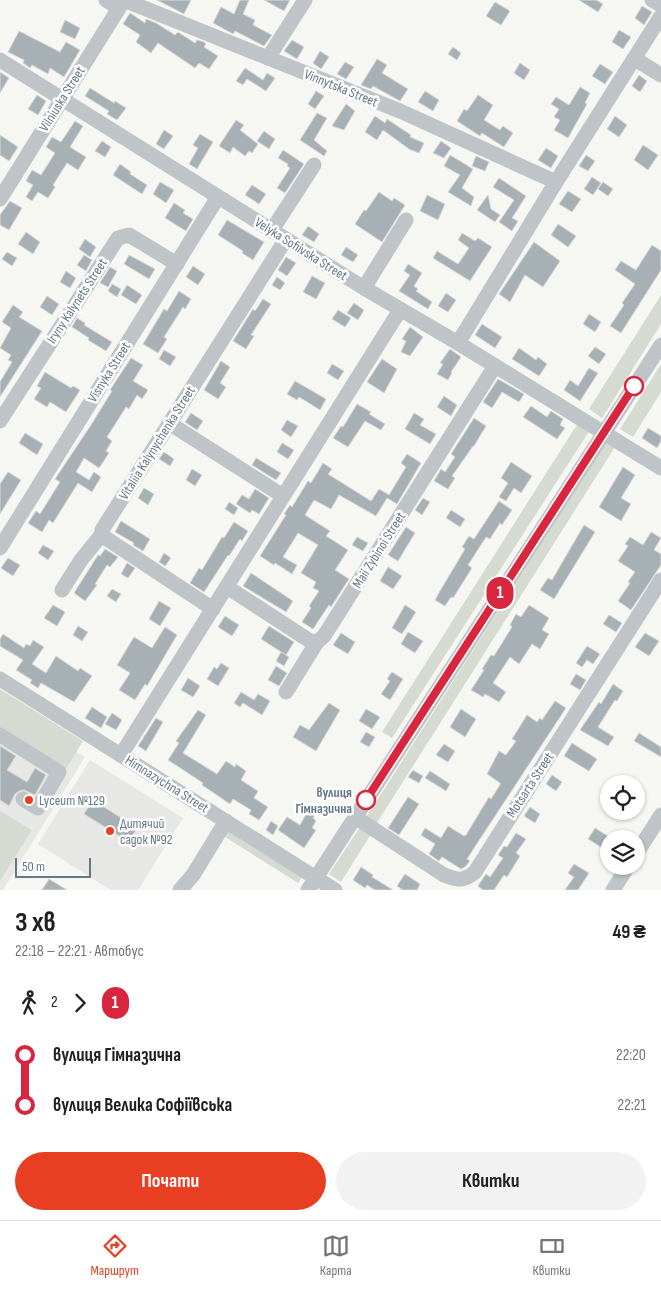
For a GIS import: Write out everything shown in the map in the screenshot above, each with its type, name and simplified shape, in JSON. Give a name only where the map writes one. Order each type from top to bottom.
[{"type":"street","name":"Vinnytska Street","points":[[106,0],[122,3],[268,58],[438,127],[556,182]]},
{"type":"street","points":[[268,58],[305,0]]},
{"type":"street","points":[[652,0],[661,5]]},
{"type":"street","name":"Vilniuska Street","points":[[0,199],[122,3]]},
{"type":"street","points":[[458,343],[556,182],[661,16]]},
{"type":"street","points":[[635,59],[661,75]]},
{"type":"street","name":"Velyka Sofiivska Street","points":[[0,60],[364,288],[604,432]]},
{"type":"street","points":[[272,230],[314,165]]},
{"type":"street","name":"Visnyka Street","points":[[0,548],[5,527],[178,264],[218,197]]},
{"type":"street","points":[[364,288],[406,220]]},
{"type":"street","name":"Iryny Kalynets Street","points":[[0,421],[118,238],[129,235],[178,264]]},
{"type":"street","name":"Vitaliia Kalynychenka Street","points":[[62,590],[81,560],[102,534],[102,530],[286,239]]},
{"type":"street","points":[[122,756],[400,310]]},
{"type":"street","points":[[312,884],[661,345]]},
{"type":"street","name":"Maii Zybinoi Street","points":[[286,692],[317,642],[324,636],[495,366]]},
{"type":"street","points":[[169,423],[283,496]]},
{"type":"street","points":[[604,432],[661,468]]},
{"type":"street","points":[[102,534],[213,609]]},
{"type":"street","name":"Motsarta Street","points":[[355,817],[444,875],[455,879],[468,878],[475,872],[661,580]]},
{"type":"street","points":[[227,587],[310,641],[317,642]]},
{"type":"street","name":"Himnazychna Street","points":[[0,679],[226,821],[312,884],[335,890]]},
{"type":"street","points":[[0,735],[59,772],[38,808],[23,799]]},
{"type":"street","points":[[645,840],[661,815]]},
{"type":"street","points":[[180,890],[193,875],[226,821]]},
{"type":"street","points":[[613,890],[622,875]]},
{"type":"shaded area","points":[[661,295],[661,324],[602,418],[589,409]]},
{"type":"shaded area","points":[[661,364],[661,392],[633,437],[620,429]]},
{"type":"shaded area","points":[[578,423],[590,430],[392,738],[382,732]]},
{"type":"shaded area","points":[[607,441],[615,447],[375,826],[365,819]]},
{"type":"shaded area","points":[[0,689],[83,741],[66,769],[0,728]]},
{"type":"shaded area","name":"Lyceum №129","points":[[0,704],[85,757],[3,890],[0,890]]},
{"type":"shaded area","name":"Дитячий садок №92","points":[[90,760],[183,818],[138,890],[111,890],[38,844]]},
{"type":"shaded area","points":[[0,811],[32,830],[0,881]]},
{"type":"shaded area","points":[[360,827],[371,834],[341,882],[329,874]]},
{"type":"shaded area","points":[[227,828],[303,876],[298,883],[222,835]]},
{"type":"building","points":[[157,0],[191,0],[184,14]]},
{"type":"building","points":[[240,0],[249,0],[243,14],[255,20],[253,25],[272,35],[264,46],[235,31],[233,34],[213,23],[221,7],[234,14]]},
{"type":"building","points":[[264,0],[290,0],[284,11]]},
{"type":"building","points":[[579,0],[596,0],[603,4],[598,12]]},
{"type":"building","points":[[495,2],[510,11],[501,25],[486,16]]},
{"type":"building","points":[[642,6],[652,12],[644,25],[635,18]]},
{"type":"building","points":[[130,13],[145,23],[146,19],[156,23],[175,35],[178,32],[195,43],[197,40],[204,42],[206,44],[204,47],[218,56],[209,69],[199,63],[195,68],[158,43],[151,53],[136,42],[140,35],[123,24]]},
{"type":"building","points":[[65,20],[80,28],[75,39],[60,32]]},
{"type":"building","points":[[619,30],[631,37],[623,49],[612,42]]},
{"type":"building","points":[[19,31],[60,52],[66,42],[80,50],[64,77],[50,68],[48,74],[32,65],[30,68],[23,63],[24,60],[8,52]]},
{"type":"building","points":[[292,40],[304,47],[297,59],[284,51]]},
{"type":"building","points":[[453,47],[461,53],[457,60],[448,54]]},
{"type":"building","points":[[320,51],[329,57],[321,69],[313,63]]},
{"type":"building","points":[[377,59],[387,65],[382,73],[408,89],[400,101],[373,86],[371,89],[361,85]]},
{"type":"building","points":[[345,62],[354,67],[346,79],[337,74]]},
{"type":"building","points":[[520,63],[530,70],[524,80],[514,73]]},
{"type":"building","points":[[600,64],[613,72],[605,84],[592,76]]},
{"type":"building","points":[[245,68],[263,80],[267,73],[275,78],[266,91],[247,79],[243,85],[236,81]]},
{"type":"building","points":[[0,72],[9,78],[0,93]]},
{"type":"building","points":[[639,75],[647,81],[640,92],[632,86]]},
{"type":"building","points":[[580,87],[590,93],[585,103],[587,104],[568,138],[554,130],[560,120],[554,117],[559,109],[551,104],[556,97],[569,105]]},
{"type":"building","points":[[90,88],[126,108],[117,120],[107,114],[109,111],[85,96]]},
{"type":"building","points":[[316,91],[324,96],[315,109],[308,104]]},
{"type":"building","points":[[425,91],[439,100],[433,111],[418,102]]},
{"type":"building","points":[[37,95],[46,101],[38,115],[28,109]]},
{"type":"building","points":[[478,95],[493,105],[484,120],[500,130],[503,126],[513,133],[504,147],[482,133],[480,136],[457,121],[464,109],[467,111]]},
{"type":"building","points":[[346,104],[355,111],[344,130],[332,126]]},
{"type":"building","points":[[317,113],[327,118],[314,140],[327,151],[324,156],[300,140]]},
{"type":"building","points":[[375,116],[385,123],[387,119],[411,135],[410,137],[424,143],[419,153],[409,149],[383,130],[377,140],[365,132]]},
{"type":"building","points":[[615,116],[627,125],[619,137],[607,129]]},
{"type":"building","points":[[236,120],[244,125],[240,130],[258,144],[252,153],[249,151],[245,156],[233,147],[230,153],[219,146]]},
{"type":"building","points":[[75,121],[83,126],[70,147],[86,157],[78,170],[67,163],[53,185],[55,187],[48,198],[38,192],[32,201],[26,197],[33,185],[26,181],[32,170],[41,175],[55,153],[46,147],[52,137],[61,142]]},
{"type":"building","points":[[164,130],[173,136],[164,149],[156,144]]},
{"type":"building","points":[[264,131],[275,139],[269,149],[257,141]]},
{"type":"building","points":[[200,134],[213,142],[197,169],[189,164],[198,148],[193,145]]},
{"type":"building","points":[[0,135],[18,147],[9,161],[0,155]]},
{"type":"building","points":[[102,141],[111,147],[105,157],[95,151]]},
{"type":"building","points":[[441,141],[451,148],[444,158],[433,153]]},
{"type":"building","points":[[643,145],[658,155],[648,170],[634,160]]},
{"type":"building","points":[[546,148],[558,156],[551,168],[538,160]]},
{"type":"building","points":[[283,150],[304,164],[285,193],[277,188],[290,168],[287,166],[288,164],[278,158]]},
{"type":"building","points":[[450,155],[473,169],[462,188],[474,197],[471,206],[448,192],[460,175],[444,166]]},
{"type":"building","points":[[586,155],[595,161],[588,171],[579,166]]},
{"type":"building","points":[[476,156],[489,162],[485,171],[472,166]]},
{"type":"building","points":[[120,164],[131,172],[130,174],[147,185],[142,194],[113,175]]},
{"type":"building","points":[[592,177],[601,183],[593,195],[584,189]]},
{"type":"building","points":[[499,178],[526,196],[512,218],[518,221],[512,231],[499,222],[514,200],[493,187]]},
{"type":"building","points":[[160,182],[174,190],[166,203],[153,194]]},
{"type":"building","points":[[603,182],[613,189],[608,196],[598,189]]},
{"type":"building","points":[[252,185],[266,194],[259,204],[245,195]]},
{"type":"building","points":[[568,191],[581,199],[572,212],[559,204]]},
{"type":"building","points":[[379,192],[392,201],[394,198],[405,205],[382,242],[355,224]]},
{"type":"building","points":[[427,195],[445,204],[438,220],[420,211]]},
{"type":"building","points":[[488,195],[491,209],[500,215],[495,222],[477,210]]},
{"type":"building","points":[[10,201],[22,208],[9,230],[0,225],[0,215]]},
{"type":"building","points":[[174,203],[185,210],[183,213],[193,219],[186,231],[165,218]]},
{"type":"building","points":[[227,220],[264,242],[253,260],[242,253],[243,251],[218,235]]},
{"type":"building","points":[[558,224],[576,236],[568,247],[551,235]]},
{"type":"building","points":[[308,226],[319,234],[314,242],[302,235]]},
{"type":"building","points":[[26,232],[40,242],[33,254],[18,244]]},
{"type":"building","points":[[462,233],[475,241],[478,238],[492,247],[470,281],[433,258],[437,251],[458,264],[469,248],[458,240]]},
{"type":"building","points":[[85,239],[96,247],[90,257],[79,249]]},
{"type":"building","points":[[534,242],[560,261],[543,287],[525,275],[510,302],[499,294]]},
{"type":"building","points":[[652,245],[661,251],[661,270],[621,333],[610,326],[635,284],[615,270],[621,261],[636,270]]},
{"type":"building","points":[[346,247],[358,255],[353,262],[341,255]]},
{"type":"building","points":[[7,252],[17,258],[12,266],[2,259]]},
{"type":"building","points":[[84,255],[92,260],[86,271],[77,265]]},
{"type":"building","points":[[129,255],[155,269],[149,279],[124,264]]},
{"type":"building","points":[[286,257],[296,263],[287,276],[278,270]]},
{"type":"building","points":[[408,264],[422,273],[414,286],[418,289],[416,291],[432,302],[428,309],[399,291],[410,275],[404,271]]},
{"type":"building","points":[[193,266],[205,274],[198,285],[186,277]]},
{"type":"building","points":[[110,267],[117,271],[108,287],[100,283]]},
{"type":"building","points":[[66,271],[76,278],[70,288],[60,282]]},
{"type":"building","points":[[312,276],[325,283],[316,299],[303,292]]},
{"type":"building","points":[[277,277],[285,283],[280,290],[272,285]]},
{"type":"building","points":[[112,284],[121,289],[117,297],[108,291]]},
{"type":"building","points":[[127,285],[142,295],[136,304],[121,295]]},
{"type":"building","points":[[179,291],[191,299],[185,309],[183,307],[164,337],[167,339],[158,353],[143,344],[164,309],[167,311]]},
{"type":"building","points":[[446,293],[456,300],[448,312],[438,306]]},
{"type":"building","points":[[47,296],[59,304],[52,315],[40,307]]},
{"type":"building","points":[[263,299],[271,304],[251,335],[254,336],[246,349],[233,341],[253,309],[255,311]]},
{"type":"building","points":[[354,303],[364,310],[358,320],[347,313]]},
{"type":"building","points":[[13,305],[23,312],[19,317],[42,331],[0,397],[0,382],[12,362],[8,360],[11,355],[0,348],[11,328],[2,322]]},
{"type":"building","points":[[338,310],[351,318],[345,327],[332,319]]},
{"type":"building","points":[[589,314],[601,322],[595,332],[583,324]]},
{"type":"building","points":[[77,318],[85,323],[84,325],[112,342],[106,351],[72,327]]},
{"type":"building","points":[[482,324],[502,337],[495,348],[475,335]]},
{"type":"building","points":[[410,327],[423,337],[410,356],[401,352],[406,341],[402,339]]},
{"type":"building","points":[[595,347],[606,354],[599,364],[588,356]]},
{"type":"building","points":[[519,348],[536,360],[538,357],[547,364],[539,376],[512,359]]},
{"type":"building","points":[[450,349],[461,357],[448,380],[437,374],[443,364],[440,363]]},
{"type":"building","points":[[164,350],[176,357],[170,366],[159,359]]},
{"type":"building","points":[[131,358],[143,365],[133,381],[148,390],[142,399],[137,395],[129,409],[126,407],[107,437],[112,441],[106,451],[109,453],[99,468],[84,458],[76,472],[89,480],[94,472],[101,477],[92,492],[78,483],[53,523],[49,520],[42,532],[28,523],[36,511],[40,514],[60,482],[55,479],[91,425],[112,391],[110,390]]},
{"type":"building","points":[[382,359],[397,369],[384,393],[367,382]]},
{"type":"building","points":[[221,361],[230,367],[220,383],[226,387],[218,399],[204,390]]},
{"type":"building","points":[[332,364],[344,371],[338,380],[327,373]]},
{"type":"building","points":[[589,368],[598,373],[580,401],[564,390],[570,380],[578,386]]},
{"type":"building","points":[[45,372],[71,388],[73,386],[80,390],[66,412],[50,402],[47,407],[34,399],[41,388],[37,386]]},
{"type":"building","points":[[498,379],[524,394],[519,402],[502,392],[492,408],[483,402]]},
{"type":"building","points":[[295,381],[326,399],[320,410],[299,397],[297,400],[287,394]]},
{"type":"building","points":[[444,396],[457,405],[451,416],[437,407]]},
{"type":"building","points":[[357,404],[371,412],[369,414],[385,424],[381,430],[365,421],[348,447],[333,438],[341,426],[343,427]]},
{"type":"building","points":[[531,406],[547,417],[551,411],[563,419],[560,425],[565,428],[557,439],[523,417]]},
{"type":"building","points":[[191,413],[203,421],[197,430],[185,422]]},
{"type":"building","points":[[414,413],[424,419],[420,425],[436,434],[430,444],[405,429]]},
{"type":"building","points":[[474,418],[486,426],[452,476],[455,478],[448,489],[434,481],[441,469],[445,472],[455,457],[451,454]]},
{"type":"building","points":[[287,420],[298,426],[291,437],[281,430]]},
{"type":"building","points":[[648,428],[661,436],[661,441],[657,448],[642,438]]},
{"type":"building","points":[[25,433],[43,444],[37,455],[19,443]]},
{"type":"building","points":[[282,443],[294,450],[288,459],[277,452]]},
{"type":"building","points":[[164,452],[174,459],[170,466],[159,459]]},
{"type":"building","points":[[407,454],[421,463],[397,504],[387,498],[376,516],[339,495],[331,509],[314,500],[305,515],[330,531],[326,536],[348,550],[335,570],[349,579],[331,607],[329,605],[313,629],[302,622],[311,608],[309,606],[319,591],[313,588],[316,582],[301,573],[318,545],[298,533],[283,557],[297,565],[292,574],[260,556],[286,515],[284,514],[290,505],[292,507],[308,481],[311,483],[323,463],[332,469],[328,474],[371,501],[379,489],[389,495],[406,467],[401,463]]},
{"type":"building","points":[[256,458],[281,473],[276,480],[252,465]]},
{"type":"building","points":[[511,462],[532,476],[521,493],[514,488],[506,501],[499,497],[508,483],[501,478]]},
{"type":"building","points":[[623,467],[635,475],[621,498],[631,504],[621,521],[599,507]]},
{"type":"building","points":[[192,469],[202,475],[195,486],[186,480]]},
{"type":"building","points":[[8,472],[21,480],[0,514],[0,484]]},
{"type":"building","points":[[144,488],[154,494],[148,505],[138,498]]},
{"type":"building","points":[[255,489],[269,498],[259,514],[252,510],[250,513],[236,504],[242,495],[249,499]]},
{"type":"building","points":[[423,498],[430,502],[422,515],[415,510]]},
{"type":"building","points":[[499,501],[512,510],[502,525],[500,523],[490,539],[486,537],[468,565],[472,568],[453,598],[451,597],[445,606],[435,600],[465,549],[462,547],[469,536],[474,539]]},
{"type":"building","points":[[229,502],[238,508],[234,515],[225,509]]},
{"type":"building","points":[[451,510],[465,519],[460,527],[446,518]]},
{"type":"building","points":[[121,521],[150,539],[143,551],[133,545],[134,543],[115,532]]},
{"type":"building","points":[[234,522],[248,531],[242,541],[240,539],[228,555],[204,592],[190,583],[199,568],[202,570],[222,537],[224,538]]},
{"type":"building","points":[[584,525],[595,532],[554,599],[540,590],[548,578],[552,580]]},
{"type":"building","points":[[406,527],[415,533],[398,561],[388,555]]},
{"type":"building","points":[[651,532],[661,538],[654,550],[661,554],[661,565],[631,610],[618,601],[635,572],[618,561],[628,546],[625,544],[630,537],[643,545]]},
{"type":"building","points":[[357,537],[368,543],[363,551],[352,545]]},
{"type":"building","points":[[43,545],[54,551],[48,560],[38,553]]},
{"type":"building","points":[[105,549],[118,557],[110,567],[107,565],[95,584],[97,585],[85,601],[74,593],[98,555],[100,556]]},
{"type":"building","points":[[164,553],[171,558],[165,566],[159,562]]},
{"type":"building","points":[[8,558],[20,565],[13,576],[1,568]]},
{"type":"building","points":[[127,563],[135,568],[128,578],[121,574]]},
{"type":"building","points":[[388,567],[402,576],[393,589],[380,581]]},
{"type":"building","points":[[251,573],[293,601],[286,612],[243,586]]},
{"type":"building","points":[[112,589],[121,594],[116,602],[107,596]]},
{"type":"building","points":[[159,601],[171,608],[160,626],[149,619]]},
{"type":"building","points":[[53,605],[65,612],[57,626],[44,618]]},
{"type":"building","points":[[405,605],[416,612],[402,634],[392,628]]},
{"type":"building","points":[[529,605],[549,618],[542,630],[549,634],[540,649],[532,644],[519,664],[510,657],[493,683],[506,692],[499,702],[485,694],[483,697],[471,690],[491,655],[494,656],[512,627],[510,625],[516,614],[521,617]]},
{"type":"building","points":[[609,615],[622,623],[616,632],[603,624]]},
{"type":"building","points":[[225,616],[239,625],[232,636],[218,627]]},
{"type":"building","points":[[78,626],[88,632],[82,641],[73,635]]},
{"type":"building","points":[[269,626],[294,642],[286,655],[261,639]]},
{"type":"building","points":[[165,627],[177,635],[147,686],[145,684],[135,700],[119,690],[130,673],[117,665],[134,637],[152,648]]},
{"type":"building","points":[[408,632],[423,641],[415,653],[401,644]]},
{"type":"building","points":[[341,633],[355,642],[348,654],[333,645]]},
{"type":"building","points":[[645,633],[659,641],[649,656],[635,647]]},
{"type":"building","points":[[3,634],[24,648],[26,644],[30,646],[33,640],[44,647],[32,664],[46,673],[56,656],[78,671],[80,668],[92,676],[74,702],[41,683],[38,688],[30,683],[32,680],[16,670],[23,660],[0,646],[0,639]]},
{"type":"building","points":[[587,646],[600,654],[593,664],[587,660],[582,667],[576,663]]},
{"type":"building","points":[[281,652],[289,657],[284,666],[276,661]]},
{"type":"building","points":[[221,663],[229,668],[218,686],[207,679],[214,667],[217,669]]},
{"type":"building","points":[[276,666],[287,673],[279,686],[268,680]]},
{"type":"building","points":[[392,672],[403,679],[390,700],[381,694],[390,681],[387,679]]},
{"type":"building","points":[[576,674],[586,680],[580,690],[570,684]]},
{"type":"building","points":[[188,678],[200,686],[193,697],[181,690]]},
{"type":"building","points":[[613,684],[623,691],[598,727],[614,737],[608,746],[580,730],[599,702],[601,704]]},
{"type":"building","points":[[241,692],[254,700],[258,694],[270,701],[262,715],[243,703],[240,707],[234,703]]},
{"type":"building","points":[[555,701],[566,708],[467,859],[470,861],[461,869],[442,857],[439,861],[429,854],[435,844],[421,835],[425,828],[441,838],[448,826],[464,836],[466,835],[489,797],[491,799],[500,785],[500,783],[487,774],[499,751],[506,755],[516,741],[512,739],[527,715],[537,722],[540,718],[542,720]]},
{"type":"building","points":[[329,703],[340,710],[316,751],[293,737],[300,725],[309,730]]},
{"type":"building","points":[[92,707],[107,717],[101,728],[85,718]]},
{"type":"building","points":[[366,709],[380,717],[372,729],[359,721]]},
{"type":"building","points":[[461,709],[476,719],[465,737],[450,727]]},
{"type":"building","points":[[198,710],[206,715],[183,753],[217,774],[226,761],[235,767],[236,764],[246,771],[241,780],[258,791],[254,798],[268,807],[259,820],[249,814],[251,810],[233,799],[230,804],[168,760],[179,743],[176,741]]},
{"type":"building","points":[[112,713],[122,720],[116,730],[105,724]]},
{"type":"building","points":[[156,718],[163,722],[146,751],[138,746]]},
{"type":"building","points":[[366,732],[375,737],[369,747],[360,742]]},
{"type":"building","points":[[639,733],[661,747],[661,757],[634,741]]},
{"type":"building","points":[[572,743],[597,759],[589,771],[564,756]]},
{"type":"building","points":[[444,744],[455,751],[448,762],[436,755]]},
{"type":"building","points":[[0,746],[16,756],[7,770],[27,782],[35,768],[46,775],[35,795],[24,790],[19,791],[15,794],[9,806],[0,800]]},
{"type":"building","points":[[413,770],[423,776],[419,783],[408,777]]},
{"type":"building","points":[[430,771],[450,784],[446,791],[425,778]]},
{"type":"building","points":[[552,775],[562,782],[556,791],[546,784]]},
{"type":"building","points":[[408,797],[419,804],[399,835],[388,828]]},
{"type":"building","points":[[93,800],[137,828],[129,842],[84,814]]},
{"type":"building","points":[[530,807],[540,814],[535,823],[524,816]]},
{"type":"building","points":[[309,809],[316,813],[313,818],[316,821],[312,828],[316,830],[304,848],[278,830],[287,817],[300,825]]},
{"type":"building","points":[[271,821],[278,826],[273,835],[266,830]]},
{"type":"building","points":[[595,828],[600,831],[600,846],[588,839]]},
{"type":"building","points":[[516,833],[526,839],[516,853],[520,856],[507,877],[504,875],[494,890],[483,890],[478,886],[486,874],[490,877],[503,858],[498,855],[504,846],[507,847]]},
{"type":"building","points":[[574,864],[589,873],[578,890],[565,890],[574,877],[568,873]]},
{"type":"building","points":[[361,867],[373,875],[372,877],[393,890],[375,890],[367,885],[365,888],[353,880]]},
{"type":"building","points":[[405,874],[420,884],[417,890],[403,890],[397,886]]},
{"type":"building","points":[[49,879],[67,890],[42,890]]},
{"type":"bus line","name":"1","points":[[366,800],[634,386]]},
{"type":"place","name":"Lyceum №129","points":[[29,800]]},
{"type":"place","name":"вулиця Гімназична","points":[[366,800]]},
{"type":"place","name":"Дитячий садок №92","points":[[110,831]]}]
